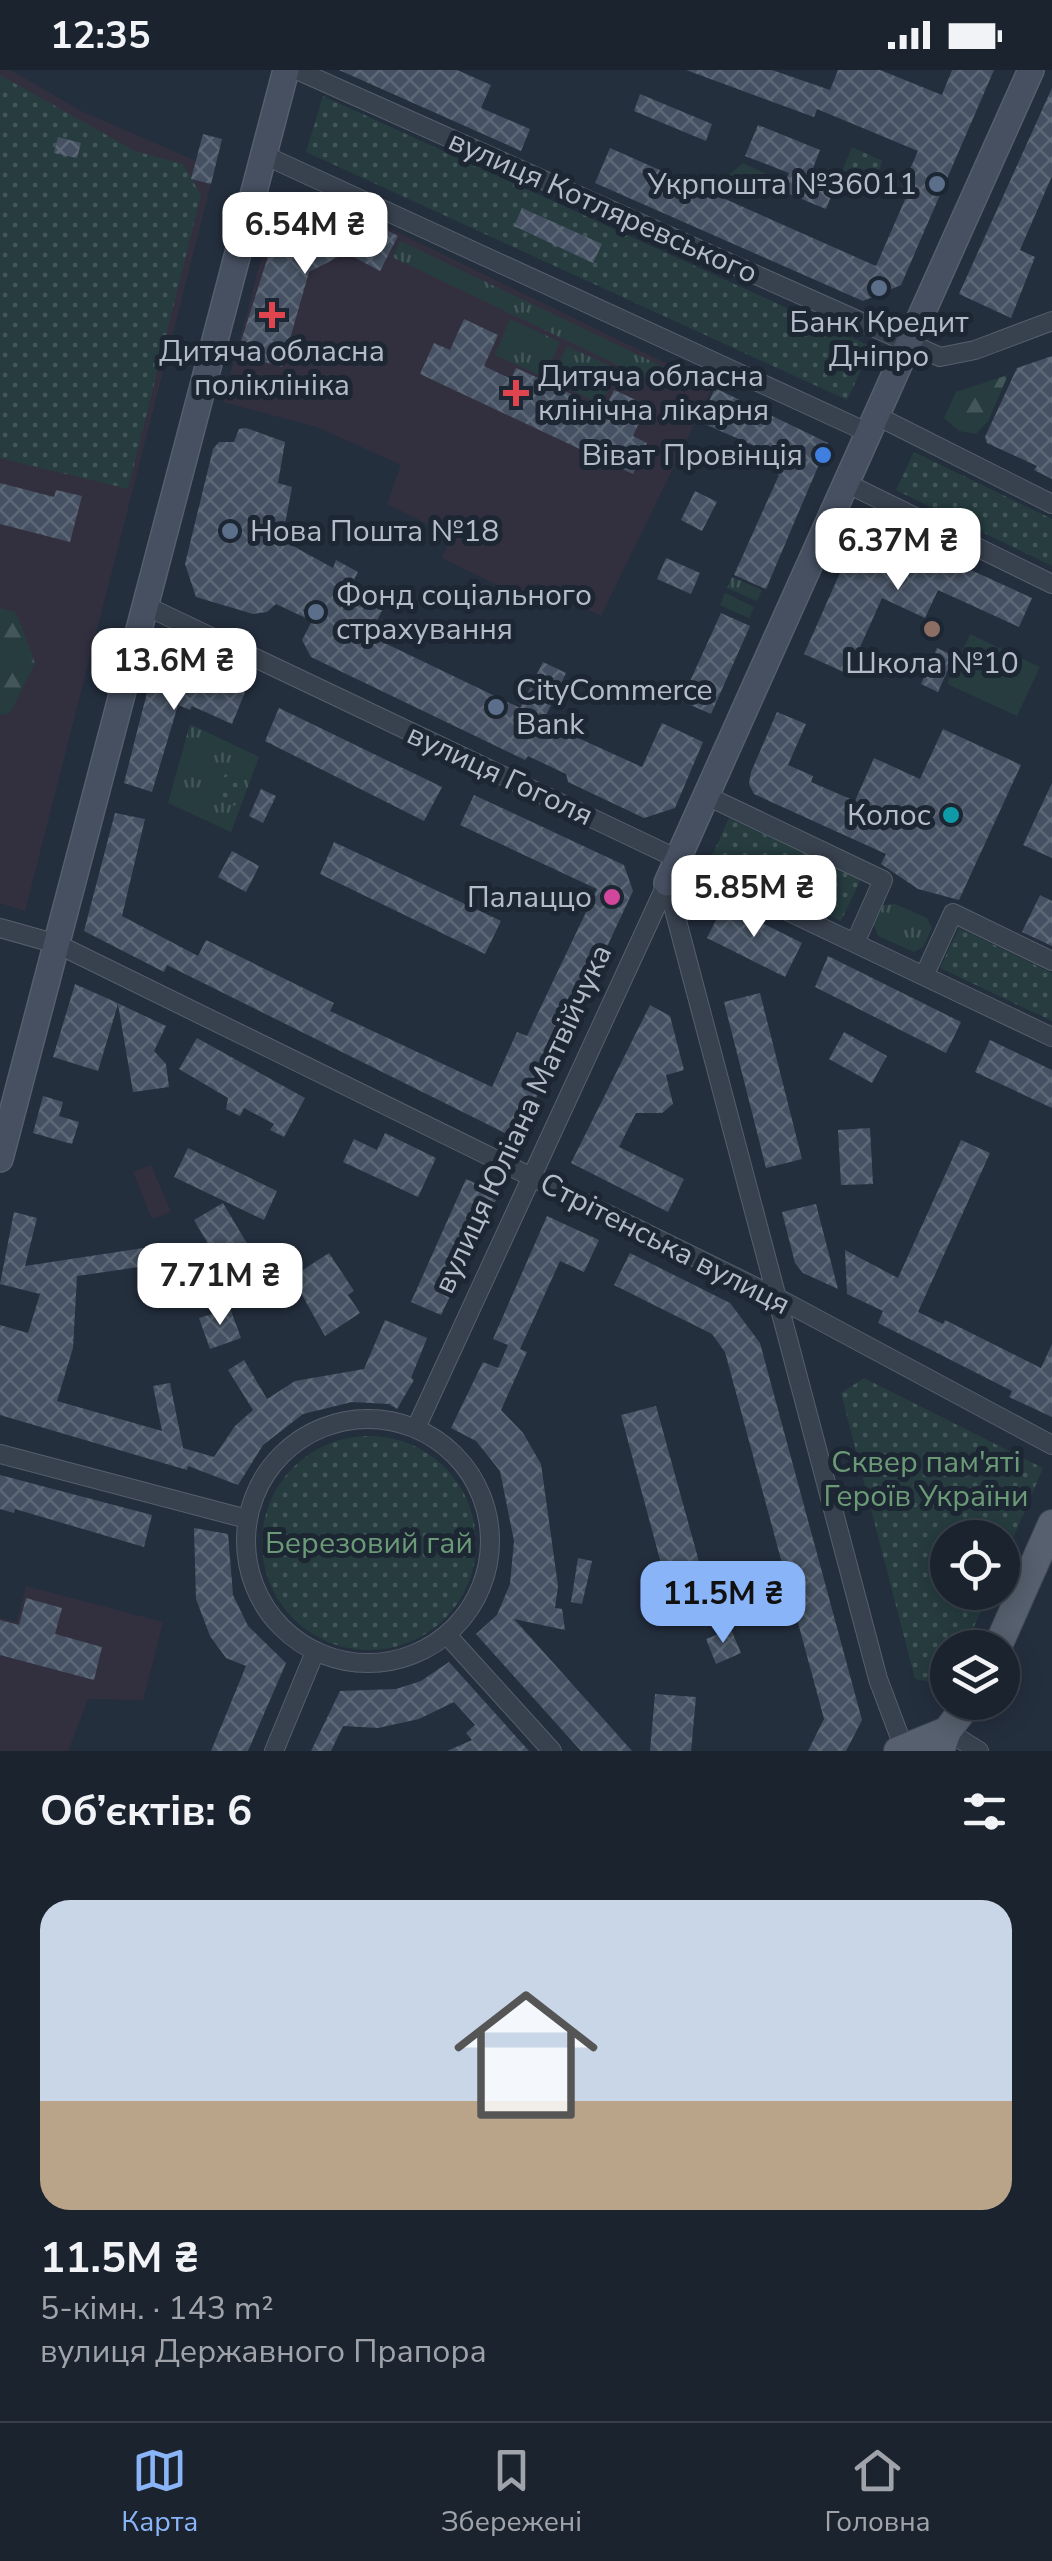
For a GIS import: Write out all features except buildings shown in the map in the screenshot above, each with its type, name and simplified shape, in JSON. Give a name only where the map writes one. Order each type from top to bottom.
[{"type":"main road","points":[[1005,1630],[1052,1524]]},
{"type":"main road","points":[[901,1750],[943,1741],[957,1720]]},
{"type":"street","points":[[0,1159],[286,70]]},
{"type":"street","name":"вулиця Котляревського","points":[[297,70],[940,357],[975,350],[1052,321]]},
{"type":"street","name":"вулиця Юліана Матвійчука","points":[[416,1428],[707,796],[1031,70]]},
{"type":"street","points":[[264,156],[1052,504]]},
{"type":"street","points":[[846,484],[1052,584]]},
{"type":"street","name":"вулиця Гоголя","points":[[146,606],[1052,1038]]},
{"type":"street","points":[[707,796],[884,880],[855,943]]},
{"type":"street","points":[[667,883],[886,1706],[901,1750]]},
{"type":"street","points":[[924,976],[953,914],[1052,960]]},
{"type":"street","name":"Стрітенська вулиця","points":[[0,928],[57,944],[776,1298],[1052,1445]]},
{"type":"street","points":[[354,1419],[386,1420],[416,1428],[446,1447],[470,1473],[485,1506],[490,1541],[478,1592],[447,1635],[417,1654],[383,1664],[348,1663],[314,1652],[288,1635],[266,1611],[248,1567],[247,1519],[256,1489],[273,1463],[310,1434],[354,1419]]},
{"type":"street","points":[[0,1454],[247,1519]]},
{"type":"street","points":[[447,1635],[552,1751]]},
{"type":"street","points":[[274,1751],[314,1652]]},
{"type":"street","points":[[943,1741],[979,1751]]},
{"type":"shaded area","points":[[0,70],[11,70],[79,110],[196,161],[192,179],[211,184],[25,911],[0,903]]},
{"type":"shaded area","points":[[348,208],[713,386],[601,616],[536,583],[527,600],[442,558],[452,536],[387,504],[401,465],[317,427],[223,402],[261,259],[276,231],[317,211]]},
{"type":"shaded area","points":[[151,1165],[171,1212],[152,1219],[133,1172]]},
{"type":"shaded area","points":[[26,1586],[163,1622],[143,1700],[88,1699],[68,1751],[0,1751],[0,1618],[17,1622]]},
{"type":"green space","points":[[0,75],[135,151],[183,164],[201,195],[128,489],[0,458]]},
{"type":"green space","points":[[323,96],[872,347],[847,400],[306,152]]},
{"type":"green space","points":[[852,147],[882,161],[872,196],[838,181]]},
{"type":"green space","points":[[743,163],[770,176],[773,191],[749,190],[728,176]]},
{"type":"green space","points":[[400,241],[668,369],[660,385],[392,257]]},
{"type":"green space","points":[[510,319],[560,342],[544,377],[495,355]]},
{"type":"green space","points":[[567,346],[617,369],[601,404],[551,381]]},
{"type":"green space","points":[[1008,375],[988,421],[976,434],[959,431],[944,418],[956,392]]},
{"type":"green space","points":[[914,452],[1052,519],[1052,566],[896,490]]},
{"type":"green space","points":[[732,577],[762,590],[757,601],[727,588]]},
{"type":"green space","points":[[725,593],[754,607],[749,618],[720,605]]},
{"type":"green space","points":[[0,608],[16,612],[35,663],[10,713],[0,715]]},
{"type":"green space","points":[[970,634],[1040,667],[1017,716],[947,684]]},
{"type":"green space","points":[[190,724],[259,757],[231,832],[168,803]]},
{"type":"green space","points":[[225,774],[244,782],[235,806],[216,798]]},
{"type":"green space","points":[[729,818],[861,879],[841,921],[710,860]]},
{"type":"green space","points":[[895,904],[927,918],[932,928],[923,947],[914,952],[878,936],[874,925],[883,905]]},
{"type":"green space","points":[[959,928],[1052,973],[1052,1021],[940,968]]},
{"type":"green space","name":"Сквер пам'яті Героїв України","points":[[864,1378],[1043,1468],[1020,1522],[930,1520],[930,1610],[981,1610],[973,1630],[930,1630],[930,1682],[915,1679],[841,1393]]},
{"type":"green space","name":"Березовий гай","points":[[369,1436],[410,1444],[445,1467],[468,1502],[476,1543],[468,1584],[445,1619],[410,1642],[369,1650],[328,1642],[293,1619],[270,1584],[262,1543],[270,1502],[293,1467],[328,1444]]},
{"type":"place","name":"Укрпошта №36011","points":[[937,184]]},
{"type":"place","name":"Банк Кредит Дніпро","points":[[879,288]]},
{"type":"place","name":"Дитяча обласна поліклініка","points":[[272,315]]},
{"type":"place","name":"Дитяча обласна клінічна лікарня","points":[[516,393]]},
{"type":"place","name":"Віват Провінція","points":[[823,455]]},
{"type":"place","name":"Нова Пошта №18","points":[[230,531]]},
{"type":"place","name":"Фонд соціального страхування","points":[[316,612]]},
{"type":"place","name":"Школа №10","points":[[932,629]]},
{"type":"place","name":"CityCommerce Bank","points":[[496,707]]},
{"type":"place","name":"Колос","points":[[951,815]]},
{"type":"place","name":"Палаццо","points":[[612,897]]}]
